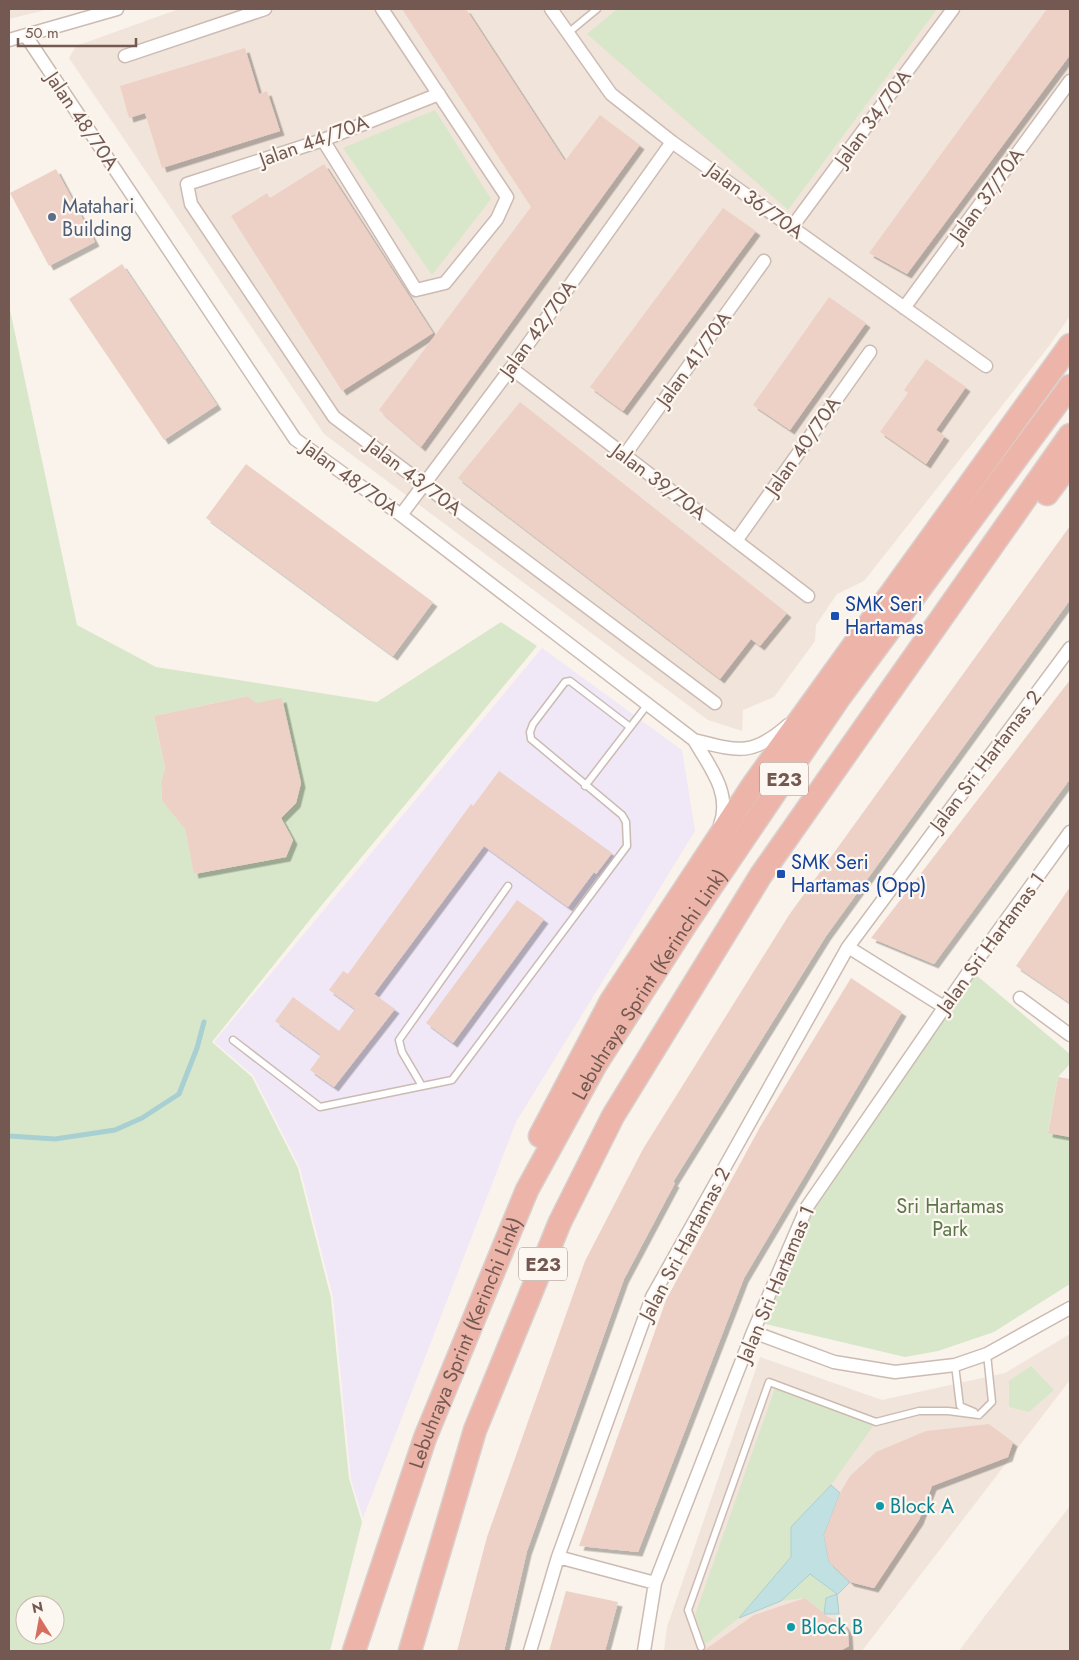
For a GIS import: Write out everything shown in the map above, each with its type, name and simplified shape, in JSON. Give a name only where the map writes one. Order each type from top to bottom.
[{"type":"highway","points":[[527,1190],[540,1133],[611,1001],[711,848],[809,706],[1070,345]]},
{"type":"highway","name":"Lebuhraya Sprint (Kerinchi Link)","points":[[354,1651],[425,1438],[527,1190],[596,1064],[696,908],[839,698],[1070,386]]},
{"type":"highway","name":"Lebuhraya Sprint (Kerinchi Link)","points":[[410,1651],[476,1430],[560,1222],[613,1116],[741,906],[1070,435]]},
{"type":"highway","points":[[821,789],[1070,463]]},
{"type":"street","points":[[9,40],[117,9]]},
{"type":"street","points":[[125,56],[265,9]]},
{"type":"street","points":[[323,140],[416,290],[445,283],[497,219],[508,197],[382,9]]},
{"type":"street","name":"Jalan 36/70A","points":[[551,9],[611,94],[672,142],[986,366]]},
{"type":"street","name":"Jalan 34/70A","points":[[792,227],[953,9]]},
{"type":"street","name":"Jalan 48/70A","points":[[26,36],[296,439],[401,515],[694,740],[723,792],[722,821],[711,848]]},
{"type":"street","name":"Jalan 37/70A","points":[[904,308],[1070,81]]},
{"type":"street","name":"Jalan 44/70A","points":[[187,184],[323,140],[439,94]]},
{"type":"street","name":"Jalan 42/70A","points":[[401,515],[511,368],[672,142]]},
{"type":"street","name":"Jalan 43/70A","points":[[187,184],[191,204],[334,417],[715,703]]},
{"type":"street","name":"Jalan 41/70A","points":[[624,456],[764,262]]},
{"type":"street","name":"Jalan 40/70A","points":[[736,541],[870,352]]},
{"type":"street","name":"Jalan 39/70A","points":[[511,368],[808,596]]},
{"type":"street","name":"Jalan Sri Hartamas 2","points":[[530,1651],[558,1557],[652,1297],[848,947],[1070,648]]},
{"type":"street","name":"Jalan 48/70A","points":[[694,740],[737,750],[753,749],[783,729],[809,706]]},
{"type":"street","name":"Jalan Sri Hartamas 1","points":[[644,1651],[655,1584],[753,1332],[807,1207],[944,1007],[1070,832]]},
{"type":"street","points":[[848,947],[944,1007]]},
{"type":"street","points":[[1020,998],[1070,1035]]},
{"type":"street","points":[[753,1332],[834,1362],[866,1369],[895,1372],[955,1365],[987,1354],[1070,1308]]},
{"type":"street","points":[[558,1557],[655,1584]]},
{"type":"lane","points":[[568,33],[597,9]]},
{"type":"lane","points":[[233,1040],[320,1107],[452,1080],[627,846],[626,822],[622,815],[584,786],[531,739],[530,732],[533,724],[564,682],[570,681],[630,727]]},
{"type":"lane","points":[[584,786],[648,704]]},
{"type":"lane","points":[[422,1086],[402,1052],[399,1040],[508,886]]},
{"type":"lane","points":[[979,1415],[992,1402],[987,1354]]},
{"type":"lane","points":[[955,1365],[960,1406],[979,1415]]},
{"type":"lane","points":[[701,1647],[688,1610],[769,1382],[876,1422],[919,1411],[948,1411],[979,1415]]},
{"type":"shaded area","points":[[9,9],[49,9],[9,19]]},
{"type":"shaded area","points":[[179,9],[1070,9],[1070,316],[1049,346],[864,581],[837,594],[816,625],[815,641],[774,697],[743,710],[742,731],[708,720],[324,434],[69,58],[76,46]]},
{"type":"shaded area","points":[[542,648],[682,750],[695,831],[516,1122],[363,1518],[351,1480],[333,1297],[300,1168],[253,1075],[214,1042]]},
{"type":"shaded area","points":[[1070,1334],[1070,1380],[862,1651],[664,1651],[667,1627],[760,1357],[882,1400],[1005,1373]]},
{"type":"shaded area","points":[[1070,1506],[1070,1651],[959,1651],[985,1616]]},
{"type":"green space","points":[[617,9],[937,9],[788,210],[587,34]]},
{"type":"green space","points":[[435,110],[491,199],[432,275],[343,148]]},
{"type":"green space","points":[[9,305],[77,625],[156,667],[377,702],[501,622],[537,646],[321,906],[212,1042],[252,1077],[298,1168],[331,1298],[349,1478],[362,1522],[330,1651],[9,1651]],"holes":[[[248,696],[256,703],[301,783],[296,803],[281,818],[293,840],[286,857],[195,874],[185,829],[162,801],[161,782],[165,768],[154,716]]]},
{"type":"green space","name":"Sri Hartamas Park","points":[[975,974],[1070,1054],[1070,1064],[1058,1077],[1048,1132],[1070,1137],[1070,1284],[994,1332],[938,1351],[905,1357],[761,1323],[810,1208]]},
{"type":"green space","points":[[1031,1366],[1054,1390],[1029,1412],[1009,1407],[1009,1381]]},
{"type":"green space","points":[[775,1388],[876,1422],[831,1485],[791,1527],[791,1557],[739,1618],[705,1644],[695,1615]]},
{"type":"green space","points":[[810,1574],[837,1595],[826,1598],[824,1614],[805,1598],[781,1601]]},
{"type":"water","points":[[831,1485],[840,1493],[824,1535],[829,1562],[850,1582],[837,1595],[839,1614],[824,1614],[826,1598],[837,1594],[810,1574],[781,1601],[739,1618],[791,1557],[791,1527]]},
{"type":"building","points":[[402,9],[466,9],[565,161],[600,115],[640,145],[421,447],[379,410],[531,207]]},
{"type":"building","points":[[1047,9],[1070,9],[1070,55],[907,274],[869,253]]},
{"type":"building","points":[[245,48],[259,94],[267,91],[280,131],[162,168],[145,113],[129,118],[120,86]]},
{"type":"building","points":[[324,164],[433,333],[342,391],[231,216],[267,193],[270,198]]},
{"type":"building","name":"Matahari Building","points":[[56,169],[95,242],[49,266],[10,193]]},
{"type":"building","points":[[723,208],[756,231],[623,411],[590,387]]},
{"type":"building","points":[[122,264],[217,405],[164,440],[69,299]]},
{"type":"building","points":[[829,297],[866,323],[790,430],[753,405]]},
{"type":"building","points":[[926,359],[966,387],[936,430],[945,436],[926,464],[880,432],[908,393],[904,390]]},
{"type":"building","points":[[520,402],[787,613],[760,646],[751,639],[720,679],[458,478]]},
{"type":"building","points":[[246,464],[433,602],[393,656],[206,518]]},
{"type":"building","points":[[1070,526],[1070,600],[826,936],[673,1182],[675,1183],[624,1279],[527,1551],[504,1651],[457,1651],[487,1537],[585,1261],[643,1149],[789,915]]},
{"type":"building","points":[[1070,680],[1070,779],[934,964],[871,938]]},
{"type":"building","points":[[248,696],[256,703],[282,698],[301,783],[296,803],[281,818],[293,840],[286,857],[194,874],[185,829],[162,801],[161,782],[165,768],[154,716]]},
{"type":"building","points":[[499,771],[612,853],[596,874],[594,872],[568,907],[484,846],[374,994],[395,1009],[334,1087],[310,1070],[321,1055],[275,1021],[293,997],[339,1031],[355,1009],[329,990],[343,971],[348,974],[471,804],[473,806]]},
{"type":"building","points":[[1070,887],[1070,1003],[1016,966]]},
{"type":"building","points":[[517,900],[544,919],[453,1043],[426,1023]]},
{"type":"building","points":[[851,978],[902,1012],[744,1278],[638,1552],[579,1546],[666,1300],[760,1127]]},
{"type":"building","points":[[1058,1077],[1070,1079],[1070,1137],[1048,1133]]},
{"type":"building","name":"Block A","points":[[989,1424],[1013,1442],[1008,1457],[932,1486],[919,1520],[874,1588],[850,1582],[829,1562],[824,1535],[840,1493],[850,1476],[876,1452],[926,1431]]},
{"type":"building","points":[[566,1591],[618,1602],[605,1651],[549,1651]]},
{"type":"building","name":"Block B","points":[[805,1598],[828,1617],[843,1623],[848,1631],[849,1646],[840,1651],[703,1651],[754,1615]]},
{"type":"waterway","points":[[9,1136],[55,1139],[115,1130],[142,1118],[179,1094],[197,1048],[204,1022]]},
{"type":"place","name":"Matahari Building","points":[[52,217]]},
{"type":"place","name":"SMK Seri Hartamas","points":[[835,616]]},
{"type":"place","name":"SMK Seri Hartamas (Opp)","points":[[781,874]]},
{"type":"place","name":"Block A","points":[[880,1506]]},
{"type":"place","name":"Block B","points":[[791,1627]]}]
